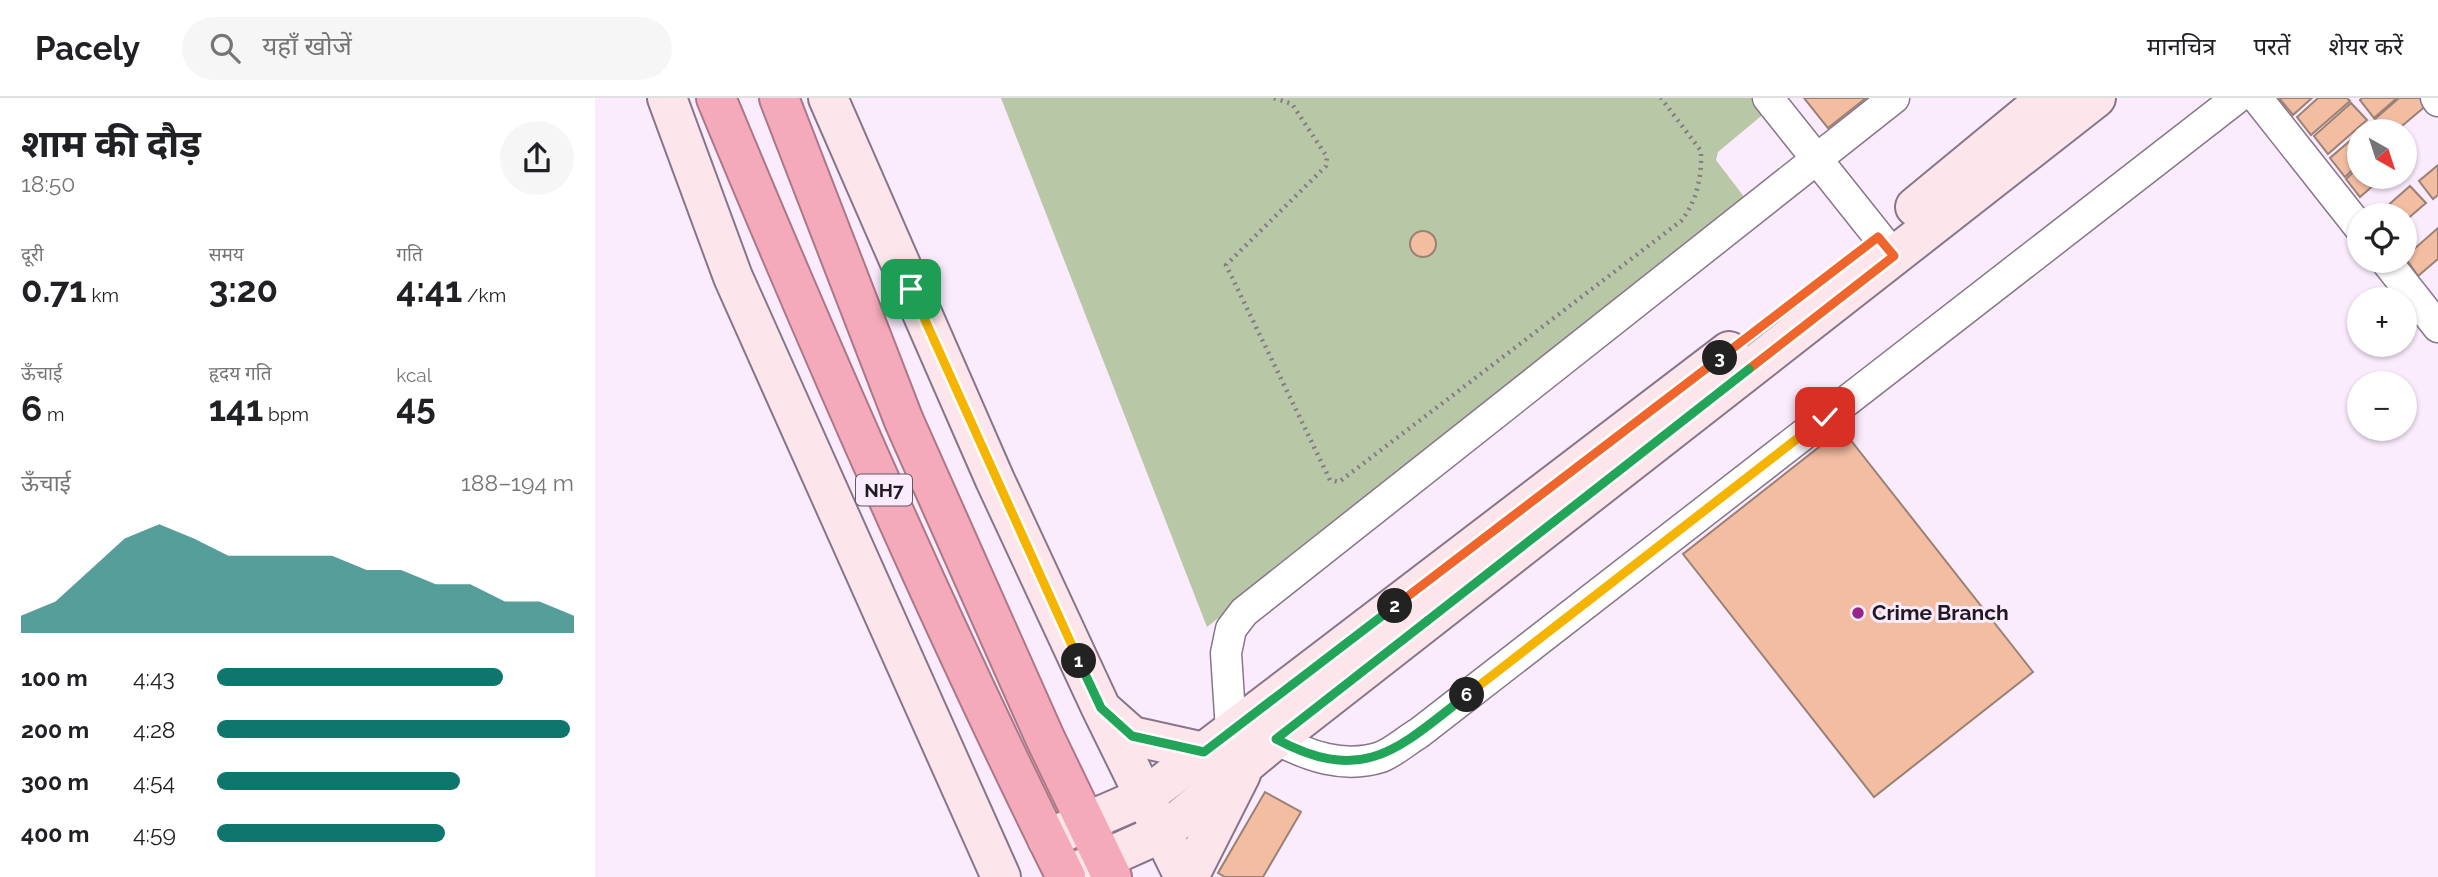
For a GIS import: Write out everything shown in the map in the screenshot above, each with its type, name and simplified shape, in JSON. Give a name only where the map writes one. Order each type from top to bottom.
[{"type":"highway","name":"NH7","points":[[716,98],[832,378],[1066,877]]},
{"type":"highway","name":"NH7","points":[[779,98],[904,421],[1107,868]]},
{"type":"street","points":[[667,98],[733,277],[1001,877]]},
{"type":"street","points":[[828,98],[995,480],[1101,708],[1187,877]]},
{"type":"street","points":[[1768,98],[1886,247]]},
{"type":"street","points":[[1187,877],[1227,749],[1226,653],[1231,629],[1244,612],[1894,98]]},
{"type":"street","points":[[1101,708],[1132,736],[1227,749],[1276,739],[1886,247],[2047,98]]},
{"type":"street","points":[[1047,839],[1146,796],[1227,749],[1886,247],[2096,98]]},
{"type":"street","points":[[1276,739],[1301,753],[1338,762],[1382,757],[1419,733],[2237,98]]},
{"type":"street","points":[[2257,98],[2347,212]]},
{"type":"street","points":[[2395,273],[2438,327]]},
{"type":"street","points":[[1066,877],[1107,868],[1164,832],[1227,749]]},
{"type":"path","points":[[1274,98],[1292,104],[1327,158],[1326,166],[1226,265],[1330,480],[1339,482],[1681,221],[1691,208],[1698,187],[1701,151],[1661,98]]},
{"type":"green space","points":[[1001,98],[1755,98],[1766,112],[1718,152],[1716,160],[1748,202],[1207,627]]},
{"type":"building","points":[[1804,98],[1866,98],[1828,128]]},
{"type":"building","points":[[2279,98],[2312,98],[2293,115]]},
{"type":"building","points":[[2318,98],[2347,98],[2350,101],[2311,135],[2297,117]]},
{"type":"building","points":[[2397,98],[2374,118],[2360,100]]},
{"type":"building","points":[[2399,98],[2422,98],[2428,104],[2410,119],[2375,119]]},
{"type":"building","points":[[2351,103],[2366,119],[2347,119],[2347,137],[2328,154],[2314,136]]},
{"type":"building","points":[[2347,143],[2345,177],[2330,158]]},
{"type":"building","points":[[2438,165],[2438,195],[2433,199],[2419,181]]},
{"type":"building","points":[[2354,189],[2369,189],[2360,197]]},
{"type":"building","points":[[2407,189],[2413,189],[2426,203],[2417,211],[2417,203],[2391,203]]},
{"type":"building","points":[[2438,228],[2438,259],[2418,276],[2416,273],[2417,246]]},
{"type":"building","points":[[1423,231],[1432,235],[1436,244],[1432,253],[1423,257],[1414,253],[1410,244],[1414,235]]},
{"type":"building","name":"Crime Branch","points":[[1842,429],[2033,672],[1874,797],[1683,554]]},
{"type":"building","points":[[1265,792],[1301,812],[1263,877],[1225,877],[1218,873]]},
{"type":"place","name":"Crime Branch","points":[[1858,613]]},
{"type":"route","points":[[911,289],[995,480],[1101,708],[1132,736],[1204,752],[1878,237],[1894,256],[1276,739],[1301,753],[1338,762],[1382,757],[1419,733],[1825,417]]}]
